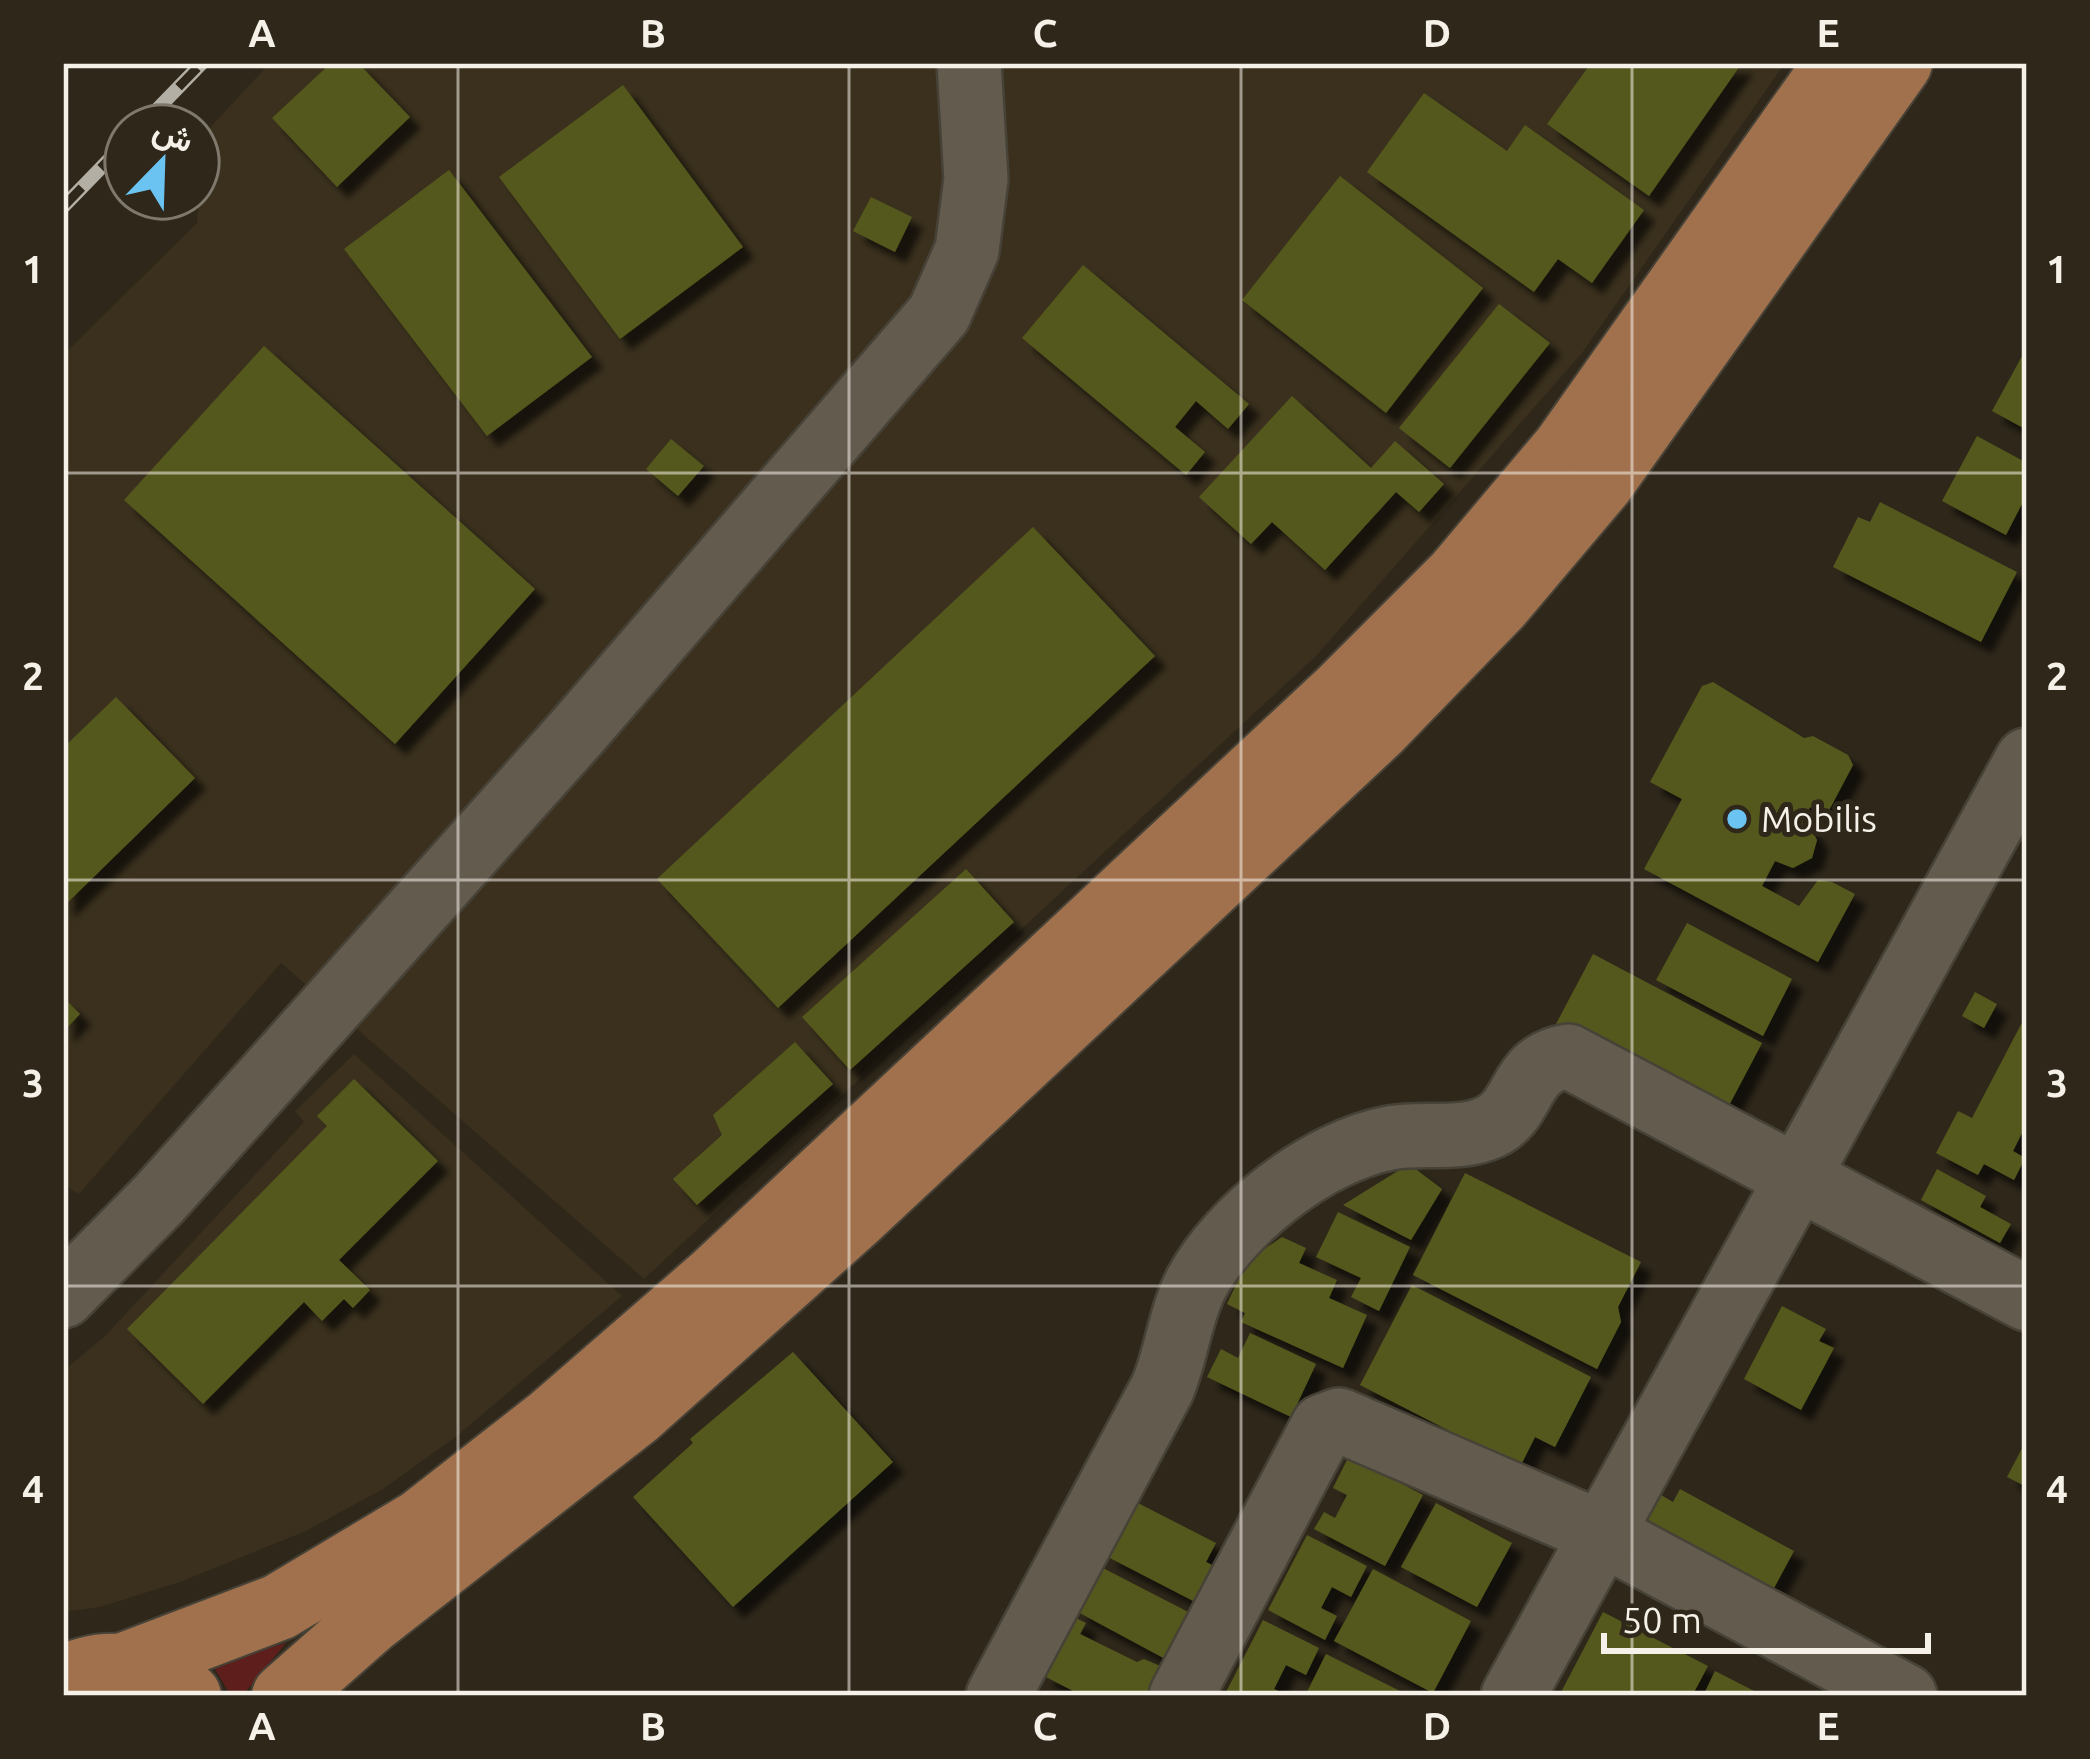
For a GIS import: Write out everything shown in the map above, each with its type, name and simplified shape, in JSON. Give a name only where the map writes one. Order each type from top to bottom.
[{"type":"main road","points":[[86,1670],[279,1607],[421,1522],[553,1419],[713,1280],[1342,692],[1458,576],[1565,449],[1838,63]]},
{"type":"main road","points":[[285,1696],[370,1621],[636,1413],[856,1216],[1377,729],[1499,603],[1602,481],[1899,63]]},
{"type":"main road","points":[[316,1696],[370,1621]]},
{"type":"main road","points":[[86,1670],[153,1673],[188,1696]]},
{"type":"street","points":[[63,1296],[159,1199],[577,731],[939,314],[968,250],[976,179],[969,63]]},
{"type":"street","points":[[1513,1696],[2024,774]]},
{"type":"street","points":[[998,1696],[1162,1389],[1172,1366],[1176,1334],[1197,1282],[1229,1237],[1269,1197],[1326,1163],[1388,1138],[1493,1126],[1545,1060],[1568,1056],[2027,1299]]},
{"type":"street","points":[[1181,1696],[1323,1426],[1339,1420],[1601,1533],[1905,1696]]},
{"type":"shaded area","points":[[270,63],[1785,63],[1582,353],[1316,656],[644,1279],[281,963],[79,1194],[63,1184],[63,355],[197,222],[222,222],[222,115]]},
{"type":"shaded area","points":[[354,1054],[622,1296],[457,1436],[383,1489],[306,1531],[180,1582],[100,1607],[63,1612],[63,1371],[105,1336],[304,1122],[295,1111]]},
{"type":"shaded area","points":[[286,1643],[242,1696],[231,1696],[212,1664]]},
{"type":"building","points":[[331,63],[358,63],[410,117],[337,187],[272,118]]},
{"type":"building","points":[[1591,63],[1742,63],[1649,196],[1547,124]]},
{"type":"building","points":[[623,85],[743,247],[620,339],[499,177]]},
{"type":"building","points":[[1424,93],[1507,151],[1525,125],[1644,210],[1592,283],[1558,259],[1534,292],[1367,172]]},
{"type":"building","points":[[449,170],[592,357],[487,436],[344,249]]},
{"type":"building","points":[[1340,176],[1483,288],[1386,413],[1242,300]]},
{"type":"building","points":[[871,197],[912,217],[895,252],[853,231]]},
{"type":"building","points":[[1083,265],[1249,404],[1228,429],[1196,401],[1175,427],[1205,452],[1186,475],[1022,338]]},
{"type":"building","points":[[1499,304],[1550,343],[1450,468],[1399,428]]},
{"type":"building","points":[[264,346],[535,589],[395,744],[124,500]]},
{"type":"building","points":[[2027,347],[2027,430],[1992,411]]},
{"type":"building","points":[[1292,396],[1371,468],[1395,441],[1444,484],[1419,512],[1396,492],[1325,570],[1272,522],[1251,544],[1199,497]]},
{"type":"building","points":[[1977,436],[2027,463],[2027,494],[2006,535],[1942,501]]},
{"type":"building","points":[[671,439],[704,466],[678,496],[646,469]]},
{"type":"building","points":[[1880,502],[2017,572],[1981,642],[1833,567],[1858,517],[1870,522]]},
{"type":"building","points":[[1033,527],[1155,656],[778,1008],[657,879]]},
{"type":"building","name":"Mobilis","points":[[1713,682],[1804,738],[1813,736],[1848,755],[1853,765],[1826,816],[1810,807],[1802,823],[1817,840],[1812,858],[1793,868],[1775,861],[1762,886],[1799,906],[1818,880],[1855,894],[1818,962],[1644,869],[1682,799],[1650,782],[1702,686]]},
{"type":"building","points":[[116,697],[195,778],[63,907],[63,748]]},
{"type":"building","points":[[966,869],[1014,922],[850,1070],[802,1017]]},
{"type":"building","points":[[1687,923],[1792,979],[1763,1036],[1656,980]]},
{"type":"building","points":[[1593,954],[1762,1043],[1725,1113],[1556,1024]]},
{"type":"building","points":[[1975,992],[1997,1004],[1984,1028],[1962,1016]]},
{"type":"building","points":[[63,997],[80,1014],[63,1032]]},
{"type":"building","points":[[2027,1013],[2027,1123],[2013,1151],[2025,1158],[2014,1180],[1984,1164],[1978,1175],[1936,1153],[1958,1111],[1972,1118]]},
{"type":"building","points":[[795,1042],[833,1084],[697,1205],[673,1179],[722,1135],[713,1115]]},
{"type":"building","points":[[354,1079],[438,1161],[339,1260],[370,1290],[353,1308],[344,1299],[322,1321],[304,1302],[203,1404],[127,1329],[327,1126],[317,1116]]},
{"type":"building","points":[[1409,1164],[1442,1189],[1411,1240],[1343,1205]]},
{"type":"building","points":[[1937,1169],[1986,1196],[1980,1207],[2011,1224],[2000,1243],[1921,1200]]},
{"type":"building","points":[[1465,1173],[1641,1262],[1618,1307],[1621,1322],[1597,1369],[1413,1275]]},
{"type":"building","points":[[1338,1212],[1410,1247],[1379,1311],[1351,1297],[1361,1278],[1316,1257]]},
{"type":"building","points":[[1282,1237],[1306,1248],[1299,1263],[1337,1280],[1329,1298],[1367,1315],[1343,1368],[1241,1322],[1245,1313],[1227,1304],[1247,1261]]},
{"type":"building","points":[[1412,1285],[1591,1377],[1555,1447],[1535,1437],[1520,1467],[1360,1385]]},
{"type":"building","points":[[1782,1306],[1826,1329],[1819,1341],[1834,1348],[1801,1410],[1744,1379]]},
{"type":"building","points":[[1250,1333],[1316,1364],[1291,1417],[1207,1377],[1221,1349],[1238,1358]]},
{"type":"building","points":[[793,1352],[893,1462],[733,1607],[633,1497],[693,1443],[690,1439]]},
{"type":"building","points":[[2027,1439],[2027,1487],[2007,1477]]},
{"type":"building","points":[[1349,1456],[1423,1495],[1385,1566],[1314,1529],[1324,1512],[1335,1518],[1347,1495],[1333,1488]]},
{"type":"building","points":[[1651,1489],[1673,1502],[1680,1489],[1794,1551],[1761,1612],[1625,1537]]},
{"type":"building","points":[[1134,1501],[1216,1543],[1206,1562],[1220,1569],[1201,1605],[1106,1556]]},
{"type":"building","points":[[1436,1503],[1512,1543],[1477,1607],[1401,1567]]},
{"type":"building","points":[[1307,1535],[1367,1566],[1351,1597],[1332,1587],[1321,1608],[1337,1616],[1325,1640],[1268,1610]]},
{"type":"building","points":[[1099,1566],[1194,1615],[1169,1661],[1076,1611]]},
{"type":"building","points":[[1373,1569],[1471,1621],[1433,1693],[1334,1641]]},
{"type":"building","points":[[1603,1612],[1708,1666],[1692,1696],[1559,1696]]},
{"type":"building","points":[[1072,1616],[1086,1623],[1080,1634],[1137,1662],[1144,1659],[1160,1666],[1155,1677],[1164,1682],[1157,1696],[1083,1696],[1042,1675]]},
{"type":"building","points":[[1263,1620],[1319,1648],[1306,1675],[1286,1665],[1274,1689],[1289,1696],[1224,1696]]},
{"type":"building","points":[[1326,1654],[1410,1696],[1305,1696]]},
{"type":"building","points":[[1715,1671],[1764,1696],[1703,1696]]},
{"type":"railway","points":[[164,102],[202,63]]},
{"type":"railway","points":[[63,207],[102,167]]},
{"type":"place","name":"Mobilis","points":[[1737,819]]}]
